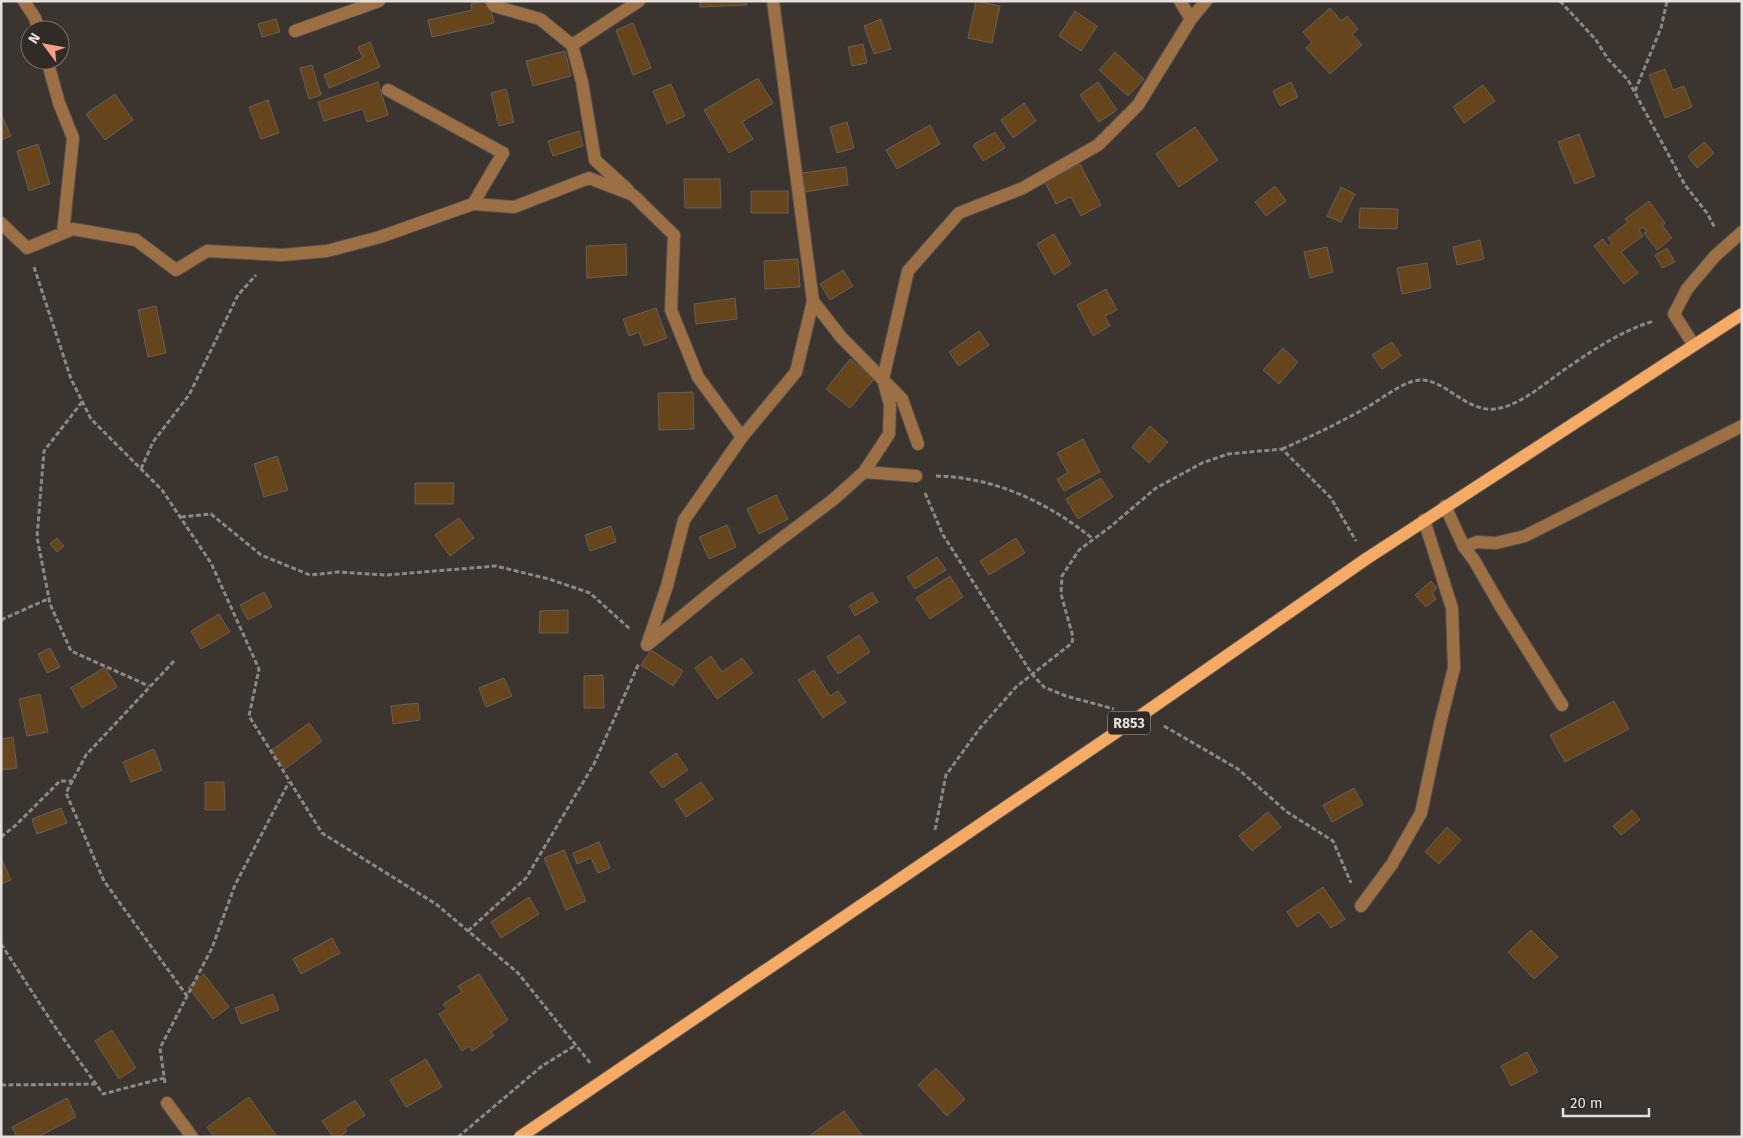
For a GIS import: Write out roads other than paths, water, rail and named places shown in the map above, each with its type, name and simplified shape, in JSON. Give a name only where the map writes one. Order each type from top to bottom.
[{"type":"main road","name":"R853","points":[[520,1137],[1143,714],[1366,559],[1742,314]]},
{"type":"street","points":[[24,1],[35,20]]},
{"type":"street","points":[[37,20],[38,1]]},
{"type":"street","points":[[295,31],[378,1]]},
{"type":"street","points":[[491,1],[494,6],[540,19],[572,45],[582,82],[595,160],[674,235],[671,310],[698,377],[742,437]]},
{"type":"street","points":[[572,45],[639,1]]},
{"type":"street","points":[[773,1],[812,301],[796,372],[742,437],[684,520],[647,645],[724,582],[834,499],[864,472],[889,434],[890,405],[883,379],[908,271],[959,212],[1022,188],[1098,145],[1138,105],[1190,19],[1206,1]]},
{"type":"street","points":[[1180,1],[1190,19]]},
{"type":"street","points":[[50,70],[59,103],[73,138],[63,233]]},
{"type":"street","points":[[388,90],[503,153],[474,204]]},
{"type":"street","points":[[1,223],[27,248],[73,229],[136,240],[176,270],[207,251],[270,254],[327,251],[380,237],[474,204],[514,207],[589,178],[633,196]]},
{"type":"street","points":[[1694,344],[1674,314],[1687,289],[1724,248],[1742,232]]},
{"type":"street","points":[[812,301],[841,337],[902,399],[918,444]]},
{"type":"street","points":[[1464,547],[1477,542],[1496,543],[1525,536],[1742,426]]},
{"type":"street","points":[[864,472],[919,476]]},
{"type":"street","points":[[1445,506],[1464,547],[1474,560],[1501,608],[1562,705]]},
{"type":"street","points":[[1361,906],[1392,864],[1421,813],[1454,668],[1452,608],[1424,520]]},
{"type":"street","points":[[167,1103],[192,1137]]}]
